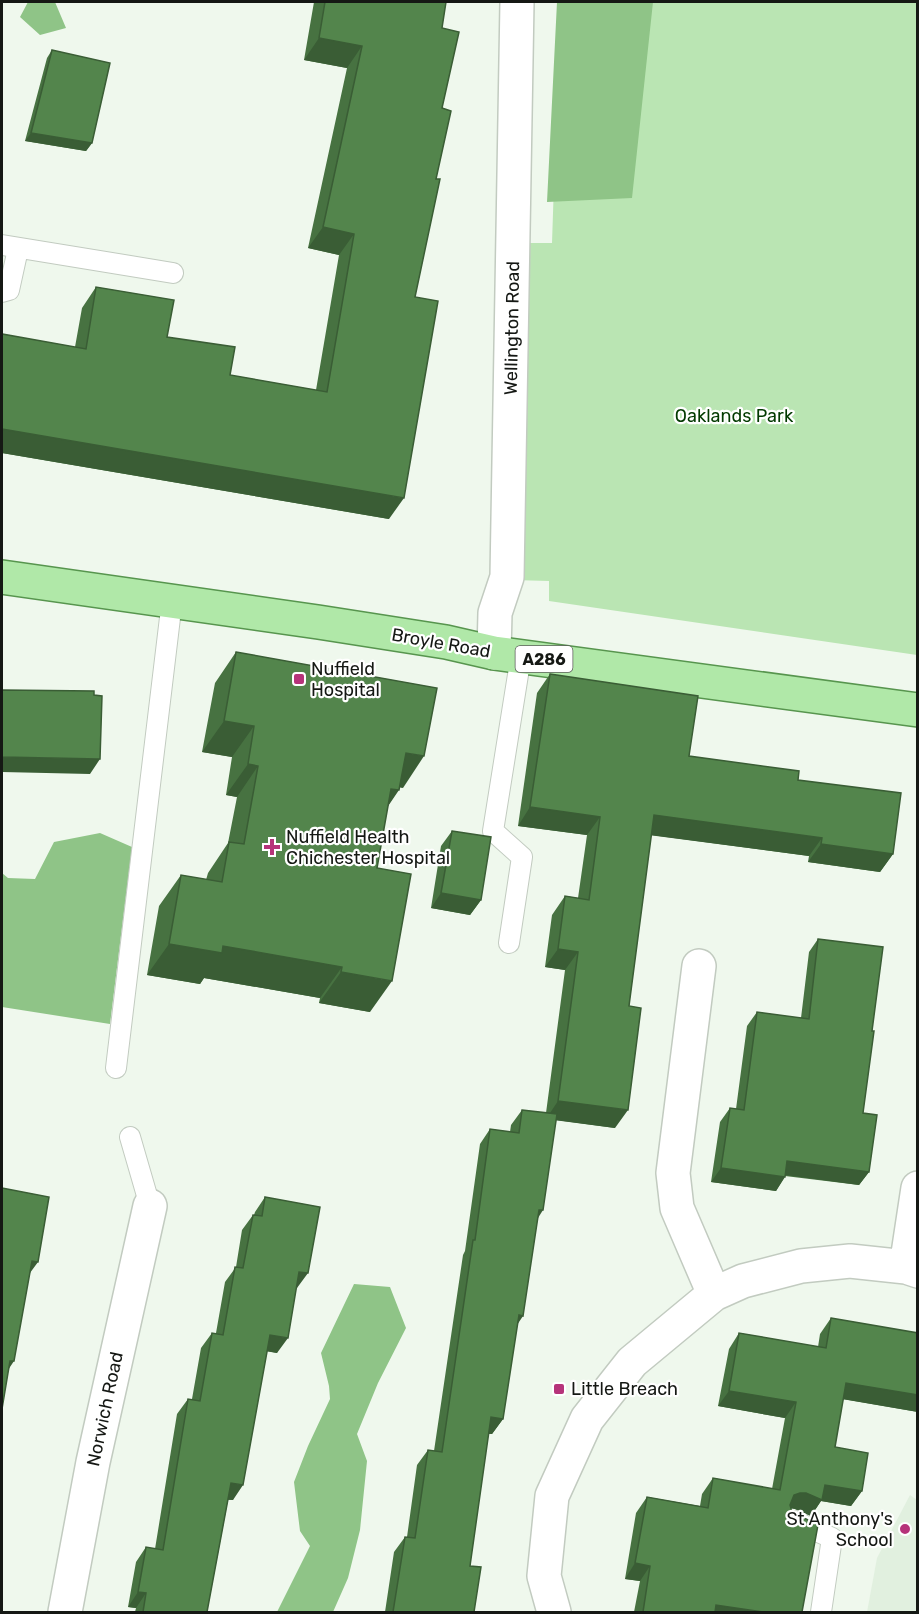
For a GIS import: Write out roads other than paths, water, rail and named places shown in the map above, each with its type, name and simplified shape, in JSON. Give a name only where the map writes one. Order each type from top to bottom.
[{"type":"main road","name":"Broyle Road","points":[[2,577],[423,638],[507,654],[918,710]]},
{"type":"street","name":"Wellington Road","points":[[507,654],[495,613],[507,577],[517,2]]},
{"type":"street","points":[[699,966],[673,1173],[677,1208],[714,1294]]},
{"type":"street","points":[[554,1612],[544,1576],[552,1496],[587,1419],[632,1362],[714,1294],[743,1281],[801,1266],[850,1260],[912,1269],[918,1188]]},
{"type":"street","name":"Norwich Road","points":[[65,1612],[93,1462],[150,1206]]},
{"type":"lane","points":[[2,292],[9,290],[10,247],[173,273]]},
{"type":"lane","points":[[116,1068],[171,601]]},
{"type":"lane","points":[[507,654],[493,831],[522,858],[509,944]]},
{"type":"lane","points":[[130,1137],[150,1206]]},
{"type":"lane","points":[[791,1520],[832,1538],[821,1612]]},
{"type":"place","name":"Nuffield Hospital","points":[[299,679]]},
{"type":"place","name":"Nuffield Health Chichester Hospital","points":[[272,847]]},
{"type":"place","name":"Little Breach","points":[[559,1389]]},
{"type":"place","name":"St Anthony's School","points":[[905,1529]]},
{"type":"park label","name":"Oaklands Park","points":[[734,416]]}]
